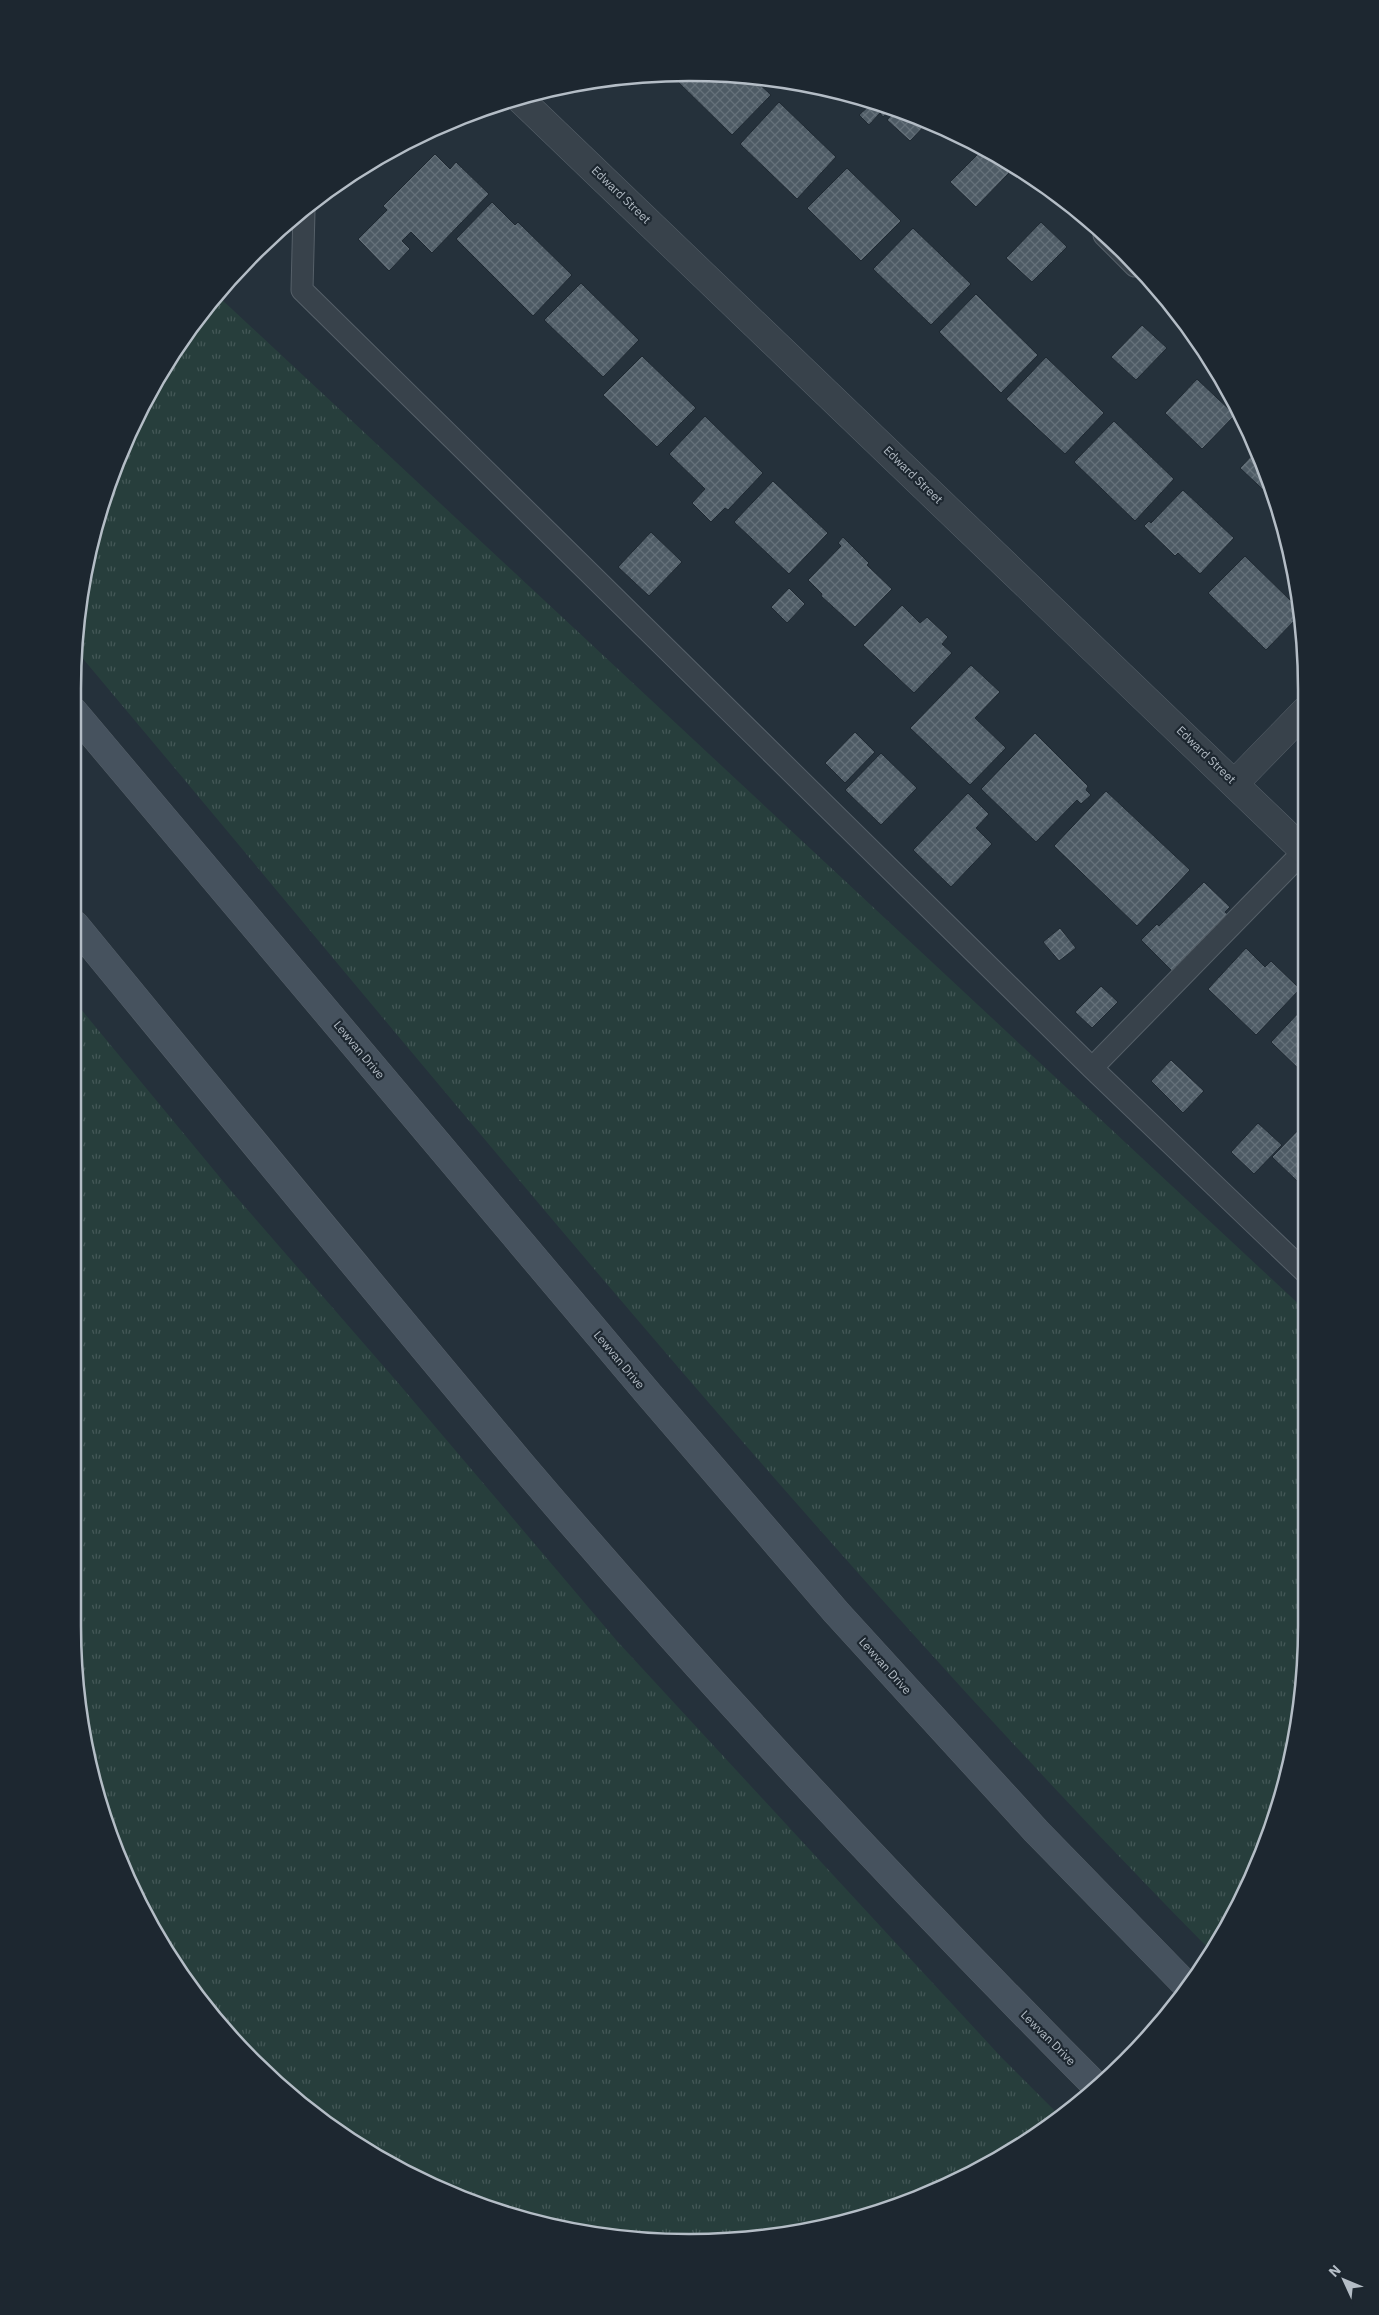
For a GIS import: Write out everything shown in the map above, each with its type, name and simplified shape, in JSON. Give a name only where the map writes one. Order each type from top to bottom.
[{"type":"main road","name":"Lewvan Drive","points":[[81,720],[646,1392],[836,1612],[1036,1831],[1182,1981]]},
{"type":"main road","name":"Lewvan Drive","points":[[81,932],[516,1458],[600,1554],[729,1700],[934,1923],[1092,2082]]},
{"type":"street","name":"Edward Street","points":[[525,104],[1235,783],[1298,846]]},
{"type":"street","points":[[1235,783],[1298,719]]},
{"type":"lane","points":[[304,219],[302,290],[1092,1068],[1298,1265]]},
{"type":"lane","points":[[1092,1068],[1298,858]]},
{"type":"green space","points":[[222,300],[1298,1303],[1298,1626],[1293,1705],[1277,1783],[1265,1821],[1235,1895],[1206,1946],[1061,1795],[915,1636],[771,1474],[490,1146],[83,658],[86,610],[93,571],[102,532],[128,457],[144,420],[163,385],[207,319]]},
{"type":"green space","points":[[81,1009],[232,1192],[399,1384],[617,1641],[1002,2058],[1055,2111],[994,2152],[959,2171],[922,2187],[847,2213],[769,2229],[690,2234],[610,2229],[532,2213],[494,2201],[420,2171],[385,2152],[319,2108],[259,2056],[232,2027],[184,1963],[144,1895],[114,1821],[102,1783],[86,1705],[81,1626]]},
{"type":"building","points":[[678,82],[761,85],[771,95],[732,135]]},
{"type":"building","points":[[779,102],[836,157],[797,199],[740,144]]},
{"type":"building","points":[[867,108],[885,114],[883,117],[880,113],[869,125],[859,115]]},
{"type":"building","points":[[891,116],[922,128],[910,141],[887,120]]},
{"type":"building","points":[[435,154],[450,169],[456,162],[489,194],[432,253],[411,232],[402,241],[410,249],[389,271],[358,239],[387,210],[383,206]]},
{"type":"building","points":[[978,154],[1009,173],[976,207],[950,182]]},
{"type":"building","points":[[847,168],[901,221],[861,261],[807,208]]},
{"type":"building","points":[[492,202],[515,225],[518,222],[572,275],[533,316],[456,239]]},
{"type":"building","points":[[1041,222],[1067,247],[1032,282],[1006,258]]},
{"type":"building","points":[[913,228],[971,284],[931,325],[873,269]]},
{"type":"building","points":[[581,283],[639,340],[603,377],[544,320]]},
{"type":"building","points":[[976,294],[1038,355],[1001,393],[939,332]]},
{"type":"building","points":[[1142,325],[1167,348],[1136,380],[1111,357]]},
{"type":"building","points":[[642,356],[696,408],[657,447],[603,395]]},
{"type":"building","points":[[1046,357],[1104,413],[1065,454],[1006,399]]},
{"type":"building","points":[[1197,379],[1229,410],[1233,417],[1202,449],[1165,413]]},
{"type":"building","points":[[705,416],[763,473],[728,510],[725,508],[711,522],[692,503],[705,489],[669,454]]},
{"type":"building","points":[[1114,421],[1174,479],[1135,521],[1074,462]]},
{"type":"building","points":[[1251,457],[1264,490],[1240,468]]},
{"type":"building","points":[[773,481],[828,533],[789,574],[734,522]]},
{"type":"building","points":[[1183,490],[1234,538],[1200,574],[1178,553],[1175,556],[1144,526],[1149,521],[1151,523]]},
{"type":"building","points":[[651,532],[682,562],[649,596],[618,567]]},
{"type":"building","points":[[843,537],[869,563],[867,565],[892,589],[855,627],[821,596],[822,594],[808,580],[841,546],[838,543]]},
{"type":"building","points":[[1245,556],[1291,602],[1294,621],[1266,650],[1208,593]]},
{"type":"building","points":[[789,588],[805,604],[787,623],[771,607]]},
{"type":"building","points":[[902,605],[920,623],[927,617],[948,637],[942,644],[952,653],[914,693],[863,645]]},
{"type":"building","points":[[971,665],[1000,692],[975,718],[1006,748],[970,785],[910,728]]},
{"type":"building","points":[[855,732],[875,752],[845,783],[825,763]]},
{"type":"building","points":[[1035,733],[1088,786],[1086,790],[1091,795],[1081,804],[1077,800],[1036,842],[981,789]]},
{"type":"building","points":[[881,753],[917,788],[881,825],[845,790]]},
{"type":"building","points":[[1106,791],[1190,870],[1137,926],[1054,846]]},
{"type":"building","points":[[968,793],[989,814],[976,828],[992,844],[951,887],[913,850]]},
{"type":"building","points":[[1204,882],[1230,907],[1225,912],[1231,917],[1173,972],[1141,940],[1157,924],[1159,926]]},
{"type":"building","points":[[1060,928],[1076,948],[1059,961],[1043,942]]},
{"type":"building","points":[[1246,948],[1265,967],[1271,961],[1298,987],[1298,991],[1256,1035],[1208,989]]},
{"type":"building","points":[[1101,986],[1118,1002],[1092,1028],[1075,1012]]},
{"type":"building","points":[[1298,1013],[1298,1068],[1271,1042]]},
{"type":"building","points":[[1171,1060],[1204,1091],[1183,1113],[1151,1081]]},
{"type":"building","points":[[1258,1123],[1282,1145],[1254,1174],[1231,1152]]},
{"type":"building","points":[[1298,1130],[1297,1181],[1272,1157]]}]
